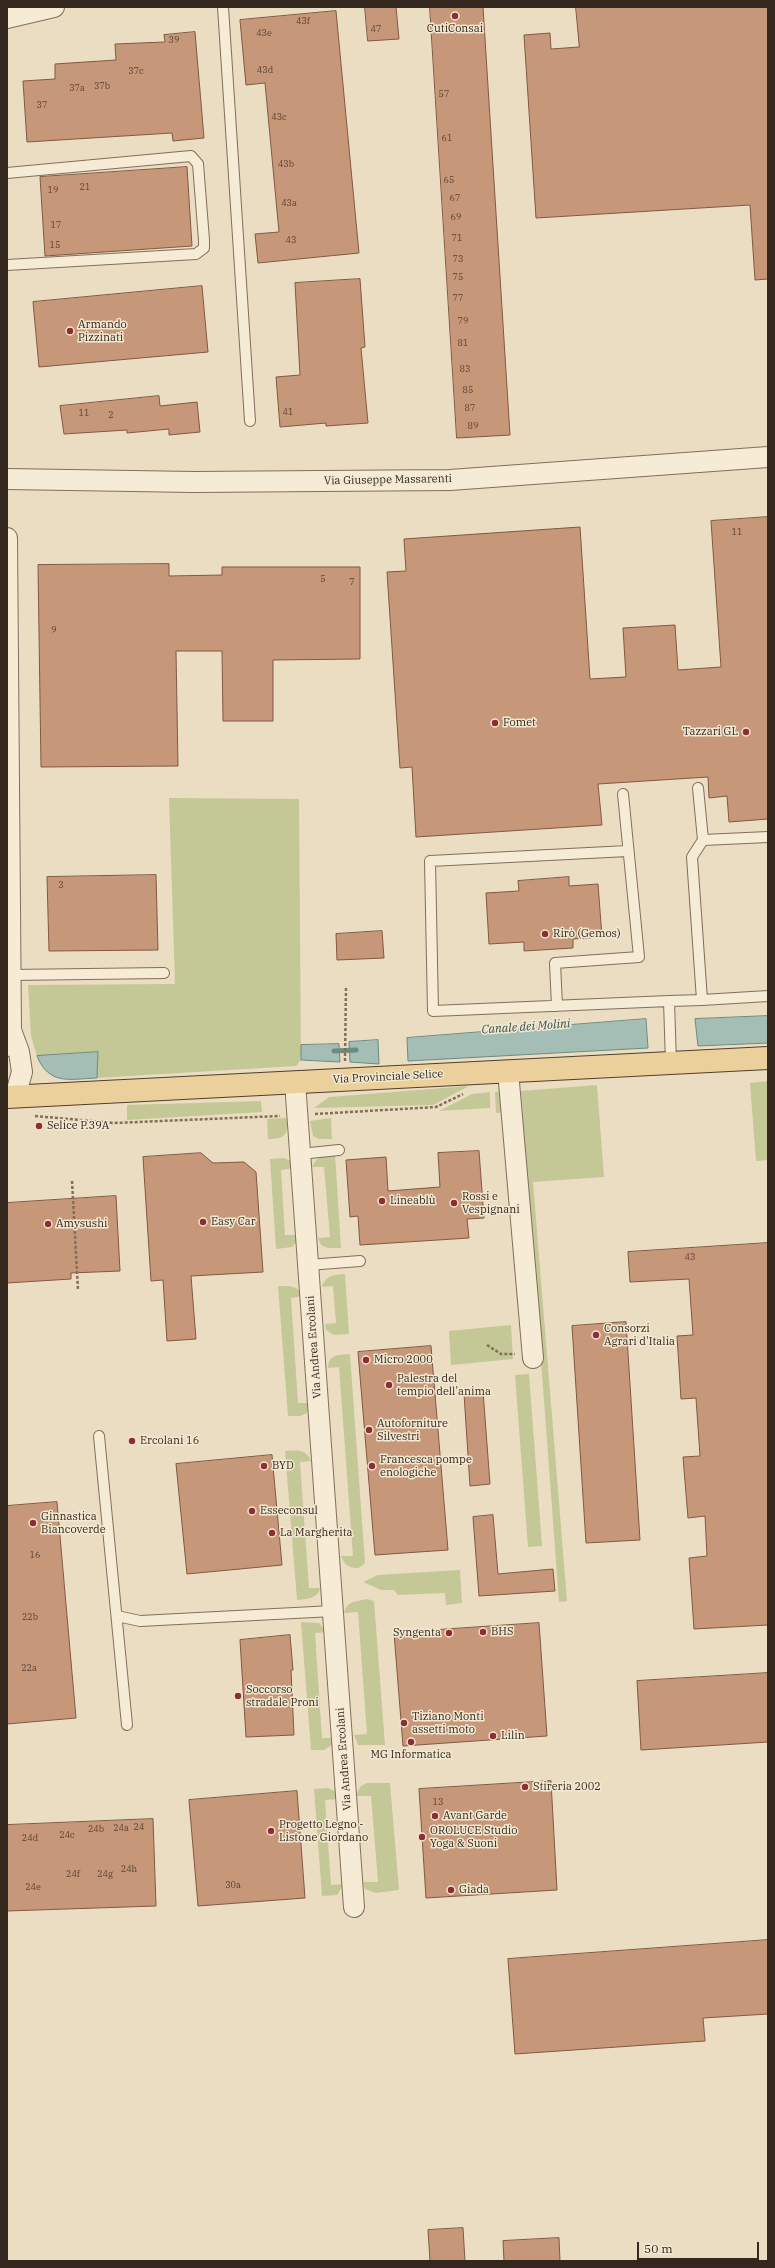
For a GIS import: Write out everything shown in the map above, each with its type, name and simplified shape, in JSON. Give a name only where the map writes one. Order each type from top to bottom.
[{"type":"main road","name":"Via Provinciale Selice","points":[[13,1089],[43,1095],[768,1058]]},
{"type":"street","points":[[7,18],[54,7]]},
{"type":"street","name":"Via Giuseppe Massarenti","points":[[7,479],[194,482],[450,480],[768,457]]},
{"type":"street","points":[[7,538],[11,975],[9,1038],[19,1052],[13,1089]]},
{"type":"street","points":[[508,1071],[524,1356]]},
{"type":"street","name":"Via Andrea Ercolani","points":[[295,1082],[354,1907]]},
{"type":"lane","points":[[223,7],[250,422]]},
{"type":"lane","points":[[7,173],[191,156],[198,164],[204,240],[204,248],[196,254],[7,265]]},
{"type":"lane","points":[[698,788],[703,840],[692,857],[702,1000]]},
{"type":"lane","points":[[557,1006],[555,963],[639,957],[623,794]]},
{"type":"lane","points":[[703,840],[768,837]]},
{"type":"lane","points":[[628,851],[430,861],[433,1011],[669,1002],[768,996]]},
{"type":"lane","points":[[11,975],[164,973]]},
{"type":"lane","points":[[669,1002],[671,1063]]},
{"type":"lane","points":[[300,1154],[339,1150]]},
{"type":"lane","points":[[308,1265],[360,1261]]},
{"type":"lane","points":[[99,1436],[127,1725]]},
{"type":"lane","points":[[117,1616],[140,1621],[333,1611]]},
{"type":"path","points":[[345,1064],[346,987]]},
{"type":"path","points":[[30,1115],[114,1123],[298,1115],[436,1107],[469,1090]]},
{"type":"path","points":[[72,1180],[78,1290]]},
{"type":"path","points":[[487,1345],[501,1354],[524,1356]]},
{"type":"green space","points":[[169,798],[299,799],[301,1060],[296,1066],[97,1078],[98,1052],[37,1056],[31,1036],[28,985],[175,984]]},
{"type":"green space","points":[[768,1081],[768,1160],[756,1161],[750,1083]]},
{"type":"green space","points":[[597,1085],[604,1177],[533,1182],[567,1601],[559,1602],[521,1091]]},
{"type":"green space","points":[[469,1086],[433,1105],[314,1108],[329,1097]]},
{"type":"green space","points":[[503,1091],[505,1112],[496,1113],[495,1092]]},
{"type":"green space","points":[[490,1092],[490,1108],[439,1111],[472,1094]]},
{"type":"green space","points":[[261,1101],[262,1112],[127,1120],[127,1105]]},
{"type":"green space","points":[[287,1118],[286,1133],[282,1137],[268,1139],[267,1119]]},
{"type":"green space","points":[[331,1118],[332,1139],[319,1139],[313,1136],[310,1121]]},
{"type":"green space","points":[[335,1154],[341,1248],[328,1248],[321,1245],[318,1238],[330,1237],[324,1167],[312,1167],[318,1158]]},
{"type":"green space","points":[[284,1158],[291,1161],[293,1168],[281,1170],[285,1235],[298,1235],[297,1241],[292,1247],[276,1249],[270,1159]]},
{"type":"green space","points":[[345,1274],[349,1334],[334,1335],[326,1330],[325,1324],[336,1323],[333,1286],[322,1287],[330,1276]]},
{"type":"green space","points":[[278,1286],[289,1286],[296,1288],[303,1296],[291,1298],[298,1403],[310,1403],[307,1413],[300,1416],[288,1416]]},
{"type":"green space","points":[[511,1325],[513,1359],[451,1365],[449,1331]]},
{"type":"green space","points":[[350,1354],[365,1563],[359,1568],[348,1566],[341,1556],[353,1556],[339,1367],[328,1368],[328,1363],[335,1356]]},
{"type":"green space","points":[[529,1374],[542,1546],[528,1547],[515,1375]]},
{"type":"green space","points":[[294,1450],[304,1452],[311,1461],[300,1462],[309,1588],[320,1588],[317,1594],[308,1599],[297,1600],[285,1451]]},
{"type":"green space","points":[[460,1570],[462,1603],[446,1605],[445,1593],[398,1595],[394,1590],[381,1590],[363,1582],[378,1575]]},
{"type":"green space","points":[[367,1599],[374,1601],[385,1745],[358,1745],[354,1735],[367,1734],[358,1612],[344,1613],[350,1604]]},
{"type":"green space","points":[[301,1622],[319,1623],[326,1632],[315,1633],[322,1738],[334,1738],[333,1744],[324,1750],[311,1750]]},
{"type":"green space","points":[[367,1783],[390,1783],[399,1890],[376,1893],[365,1889],[363,1882],[378,1882],[371,1796],[356,1796],[360,1787]]},
{"type":"green space","points":[[328,1788],[335,1791],[338,1799],[325,1800],[331,1885],[344,1884],[337,1895],[322,1896],[314,1789]]},
{"type":"water","points":[[768,1016],[768,1043],[698,1046],[695,1019]]},
{"type":"water","points":[[646,1019],[648,1048],[408,1061],[407,1038]]},
{"type":"water","points":[[378,1040],[379,1064],[350,1062],[349,1042]]},
{"type":"water","points":[[339,1044],[340,1062],[301,1060],[301,1045]]},
{"type":"water","points":[[98,1052],[97,1078],[61,1079],[48,1072],[42,1066],[37,1056]]},
{"type":"building","points":[[365,7],[396,7],[399,39],[368,41]]},
{"type":"building","points":[[430,7],[483,7],[510,435],[457,438]]},
{"type":"building","points":[[576,7],[768,7],[768,279],[755,280],[750,205],[536,218],[524,35],[550,33],[551,49],[579,47]]},
{"type":"building","points":[[336,11],[359,253],[258,263],[255,234],[279,232],[265,83],[246,85],[240,20]]},
{"type":"building","points":[[195,32],[204,138],[173,141],[172,133],[27,142],[23,81],[55,79],[55,64],[116,60],[115,44],[165,42],[164,35]]},
{"type":"building","points":[[187,167],[192,246],[45,256],[40,177]]},
{"type":"building","points":[[360,279],[365,347],[361,348],[368,423],[326,426],[326,423],[280,427],[276,377],[300,375],[295,283]]},
{"type":"building","points":[[202,286],[208,352],[39,367],[33,302]]},
{"type":"building","points":[[159,396],[160,406],[197,402],[200,432],[169,435],[169,429],[127,433],[127,430],[64,434],[60,406]]},
{"type":"building","name":"Fomet","points":[[768,517],[768,819],[729,822],[727,796],[709,798],[708,777],[598,784],[602,825],[416,837],[412,767],[400,768],[387,572],[406,571],[404,539],[580,527],[590,679],[626,677],[623,628],[675,625],[678,670],[721,667],[711,521]]},
{"type":"building","points":[[169,564],[169,576],[222,575],[222,567],[360,567],[360,659],[273,660],[273,721],[223,721],[222,651],[176,651],[178,766],[41,767],[38,565]]},
{"type":"building","points":[[156,875],[158,950],[49,951],[47,877]]},
{"type":"building","points":[[569,877],[569,886],[598,884],[602,937],[573,939],[573,948],[524,951],[524,942],[489,944],[486,893],[519,891],[518,881]]},
{"type":"building","points":[[382,931],[384,958],[337,960],[336,934]]},
{"type":"building","points":[[479,1151],[484,1218],[467,1219],[469,1238],[360,1245],[358,1216],[350,1217],[346,1160],[386,1157],[388,1191],[440,1187],[438,1153]]},
{"type":"building","name":"Easy Car","points":[[201,1153],[213,1163],[244,1162],[256,1172],[263,1272],[191,1276],[196,1339],[167,1341],[163,1280],[151,1281],[143,1157]]},
{"type":"building","points":[[116,1196],[120,1271],[71,1273],[71,1279],[7,1283],[7,1203]]},
{"type":"building","points":[[768,1243],[768,1625],[694,1629],[689,1558],[707,1556],[705,1516],[688,1518],[683,1457],[700,1456],[696,1398],[681,1399],[677,1336],[693,1335],[689,1279],[630,1282],[628,1252]]},
{"type":"building","points":[[626,1322],[640,1540],[586,1543],[572,1326]]},
{"type":"building","points":[[431,1346],[448,1550],[375,1555],[358,1352]]},
{"type":"building","points":[[483,1391],[490,1484],[470,1486],[464,1394]]},
{"type":"building","points":[[272,1455],[282,1565],[187,1574],[176,1464]]},
{"type":"building","points":[[57,1502],[76,1718],[7,1724],[7,1506]]},
{"type":"building","points":[[493,1515],[498,1574],[553,1569],[555,1591],[479,1596],[473,1517]]},
{"type":"building","points":[[539,1623],[547,1736],[403,1746],[394,1633]]},
{"type":"building","points":[[290,1635],[293,1670],[291,1670],[294,1735],[246,1737],[240,1640]]},
{"type":"building","points":[[768,1673],[768,1742],[641,1750],[637,1681]]},
{"type":"building","points":[[551,1781],[557,1890],[426,1898],[419,1789]]},
{"type":"building","points":[[297,1791],[305,1898],[198,1906],[189,1800]]},
{"type":"building","points":[[153,1819],[156,1906],[7,1911],[7,1825]]},
{"type":"building","points":[[768,1940],[768,2014],[703,2018],[705,2041],[515,2054],[508,1959]]},
{"type":"building","points":[[463,2228],[465,2261],[430,2261],[428,2230]]},
{"type":"building","points":[[559,2238],[560,2261],[504,2261],[503,2241]]},
{"type":"waterway","name":"Canale dei Molini","points":[[334,1051],[356,1050]]},
{"type":"place","name":"CutiConsai","points":[[455,16]]},
{"type":"place","name":"Armando Pizzinati","points":[[70,331]]},
{"type":"place","name":"Fomet","points":[[495,723]]},
{"type":"place","name":"Tazzari GL","points":[[746,732]]},
{"type":"place","name":"Rirò (Gemos)","points":[[545,934]]},
{"type":"place","name":"Selice P.39A","points":[[39,1126]]},
{"type":"place","name":"Lineablù","points":[[382,1201]]},
{"type":"place","name":"Rossi e Vespignani","points":[[454,1203]]},
{"type":"place","name":"Easy Car","points":[[203,1222]]},
{"type":"place","name":"Amysushi","points":[[48,1224]]},
{"type":"place","name":"Consorzi Agrari d'Italia","points":[[596,1335]]},
{"type":"place","name":"Micro 2000","points":[[366,1360]]},
{"type":"place","name":"Palestra del tempio dell'anima","points":[[389,1385]]},
{"type":"place","name":"Autoforniture Silvestri","points":[[369,1430]]},
{"type":"place","name":"Ercolani 16","points":[[132,1441]]},
{"type":"place","name":"BYD","points":[[264,1466]]},
{"type":"place","name":"Francesca pompe enologiche","points":[[372,1466]]},
{"type":"place","name":"Esseconsul","points":[[252,1511]]},
{"type":"place","name":"Ginnastica Biancoverde","points":[[33,1523]]},
{"type":"place","name":"La Margherita","points":[[272,1533]]},
{"type":"place","name":"BHS","points":[[483,1632]]},
{"type":"place","name":"Syngenta","points":[[449,1633]]},
{"type":"place","name":"Soccorso stradale Proni","points":[[238,1696]]},
{"type":"place","name":"Tiziano Monti assetti moto","points":[[404,1723]]},
{"type":"place","name":"Lilin","points":[[493,1736]]},
{"type":"place","name":"MG Informatica","points":[[411,1742]]},
{"type":"place","name":"Stireria 2002","points":[[525,1787]]},
{"type":"place","name":"Avant Garde","points":[[435,1816]]},
{"type":"place","name":"Progetto Legno - Listone Giordano","points":[[271,1831]]},
{"type":"place","name":"OROLUCE Studio Yoga & Suoni","points":[[422,1837]]},
{"type":"place","name":"Giada","points":[[451,1890]]}]
